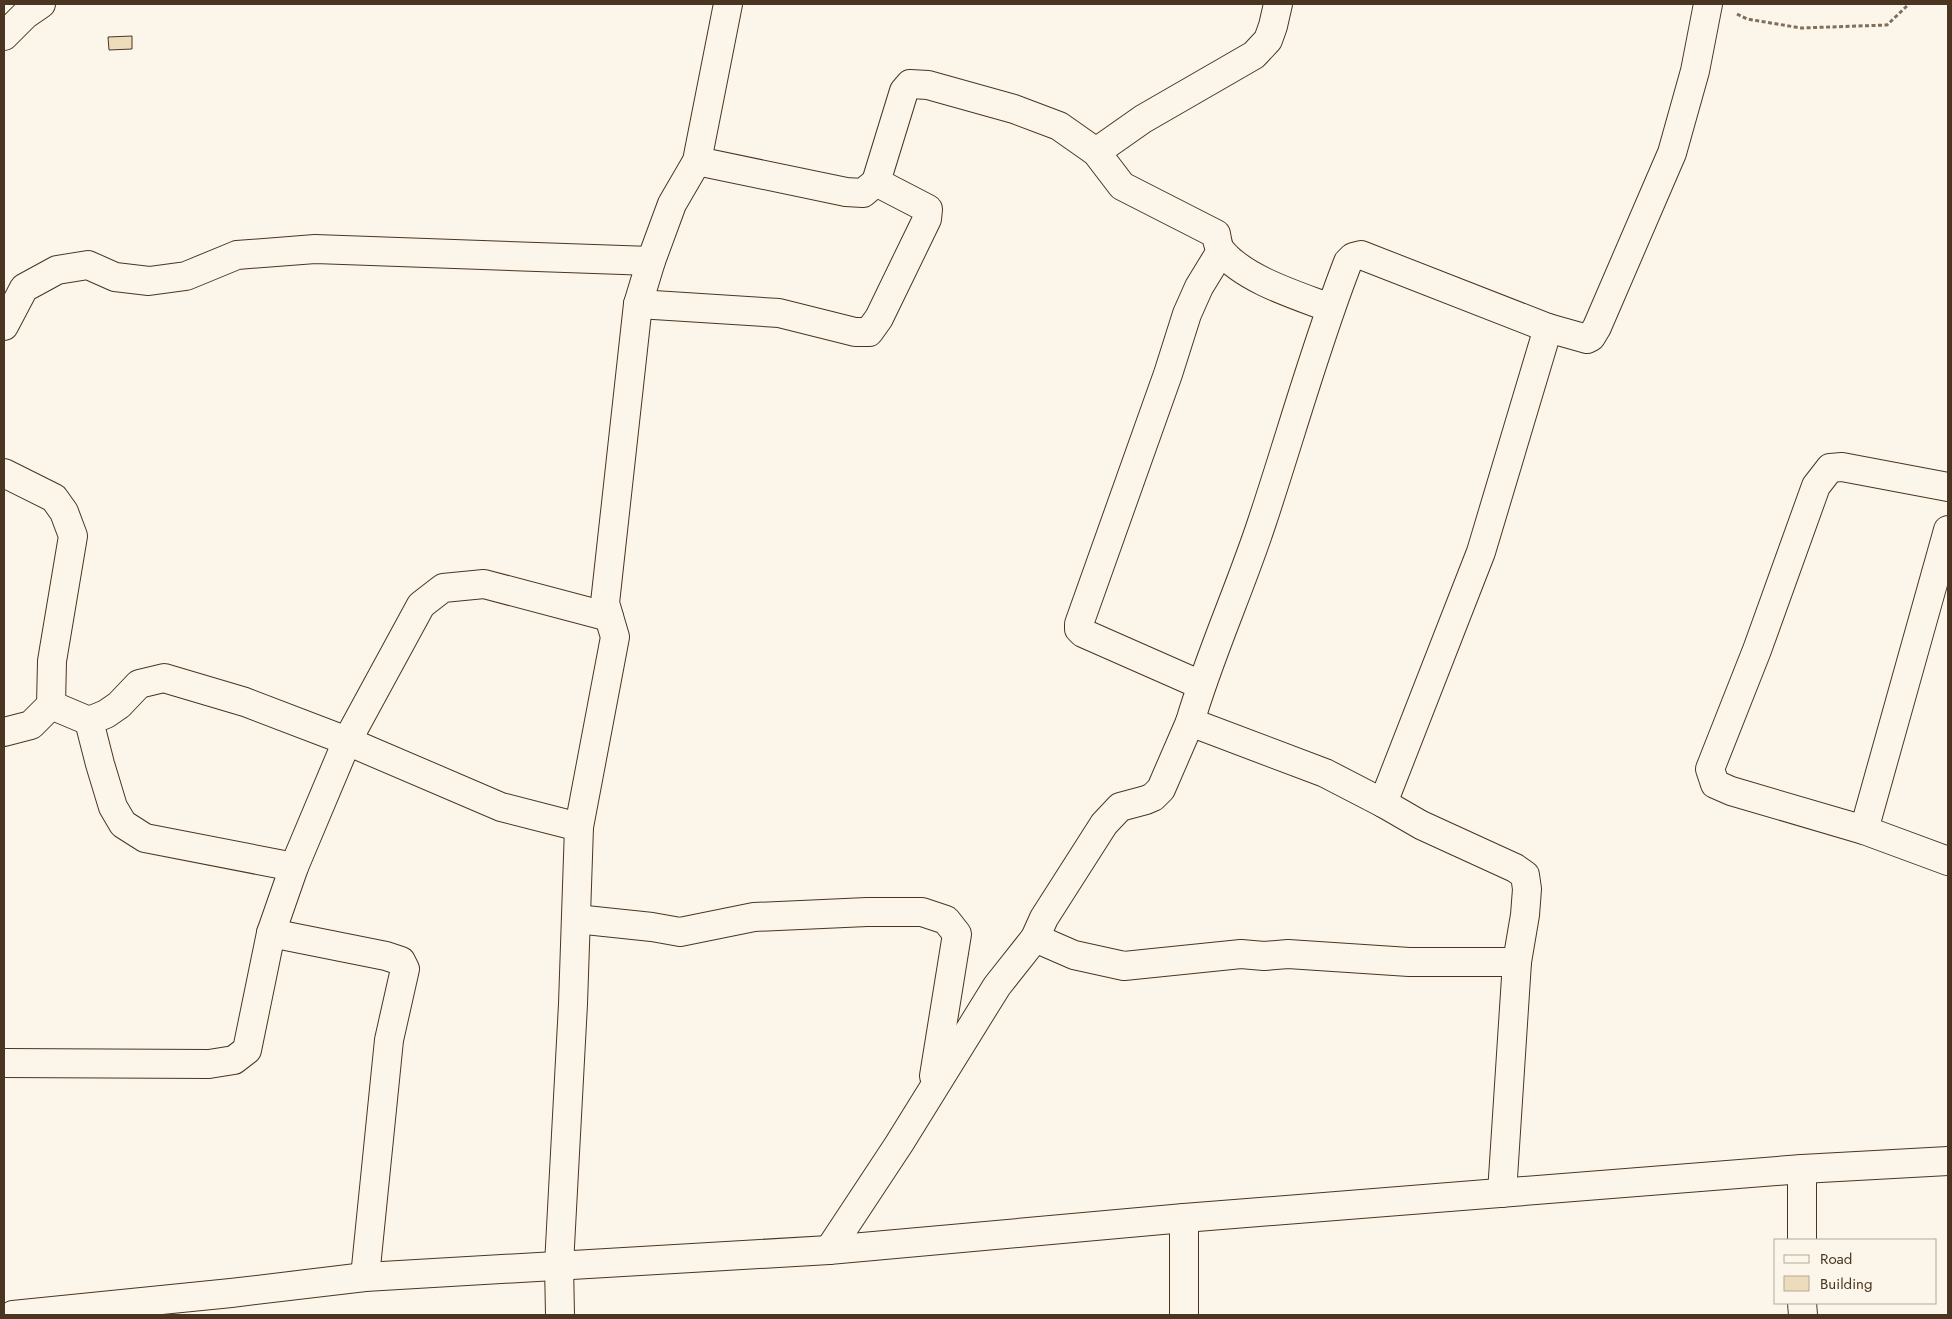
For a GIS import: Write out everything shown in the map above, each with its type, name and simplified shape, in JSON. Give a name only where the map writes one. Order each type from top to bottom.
[{"type":"street","points":[[4,36],[25,15],[41,4]]},
{"type":"street","points":[[560,1315],[559,1265],[579,827],[615,636],[605,603],[638,304],[651,261],[672,204],[697,161],[728,4]]},
{"type":"street","points":[[1096,152],[1143,119],[1254,55],[1268,40],[1274,26],[1278,4]]},
{"type":"street","points":[[829,1250],[997,986],[1035,938],[1044,918],[1104,824],[1120,808],[1154,797],[1161,789],[1190,722],[1201,685],[1262,524],[1330,308],[1348,262],[1353,257],[1360,255],[1548,328],[1586,339],[1591,338],[1672,152],[1695,72],[1720,8]]},
{"type":"street","points":[[697,161],[846,192],[863,193],[876,182],[904,91],[910,84],[928,84],[1014,109],[1059,126],[1096,152],[1122,186],[1216,234],[1221,251],[1245,271],[1285,291],[1330,308]]},
{"type":"street","points":[[638,304],[779,313],[855,332],[868,332],[879,318],[927,219],[928,209],[876,182]]},
{"type":"street","points":[[4,326],[24,288],[57,270],[88,265],[115,277],[149,281],[186,276],[237,255],[315,249],[651,261]]},
{"type":"street","points":[[1201,685],[1083,633],[1079,629],[1078,624],[1168,374],[1187,314],[1199,288],[1221,251]]},
{"type":"street","points":[[1383,803],[1481,552],[1548,328]]},
{"type":"street","points":[[1948,487],[1842,467],[1830,468],[1816,486],[1757,650],[1710,769],[1715,784],[1731,791],[1864,830],[1948,861]]},
{"type":"street","points":[[4,473],[54,498],[64,512],[73,536],[52,661],[51,705],[31,725],[4,732]]},
{"type":"street","points":[[1864,830],[1948,530]]},
{"type":"street","points":[[4,1064],[209,1064],[234,1060],[247,1050],[254,1026],[271,933],[294,867],[347,740],[421,605],[443,588],[484,584],[609,617]]},
{"type":"street","points":[[51,705],[89,721],[106,714],[119,705],[139,684],[164,678],[245,702],[347,740],[502,807],[579,827]]},
{"type":"street","points":[[89,721],[113,807],[123,824],[145,838],[294,867]]},
{"type":"street","points":[[1190,722],[1326,773],[1421,825],[1515,868],[1525,875],[1527,889],[1525,915],[1517,962],[1502,1193]]},
{"type":"street","points":[[576,919],[680,932],[754,917],[867,912],[922,912],[946,920],[957,934],[932,1089]]},
{"type":"street","points":[[271,933],[386,956],[400,962],[405,969],[389,1040],[365,1277]]},
{"type":"street","points":[[1035,938],[1074,955],[1124,966],[1241,954],[1264,956],[1288,954],[1409,962],[1517,962]]},
{"type":"street","points":[[13,1315],[365,1277],[829,1250],[1184,1218],[1802,1169],[1948,1162]]},
{"type":"street","points":[[1802,1169],[1802,1239]]},
{"type":"street","points":[[1184,1218],[1184,1315]]},
{"type":"path","points":[[1720,8],[1747,19],[1801,28],[1887,25],[1909,4]]},
{"type":"building","points":[[132,36],[132,49],[109,50],[108,37]]}]
